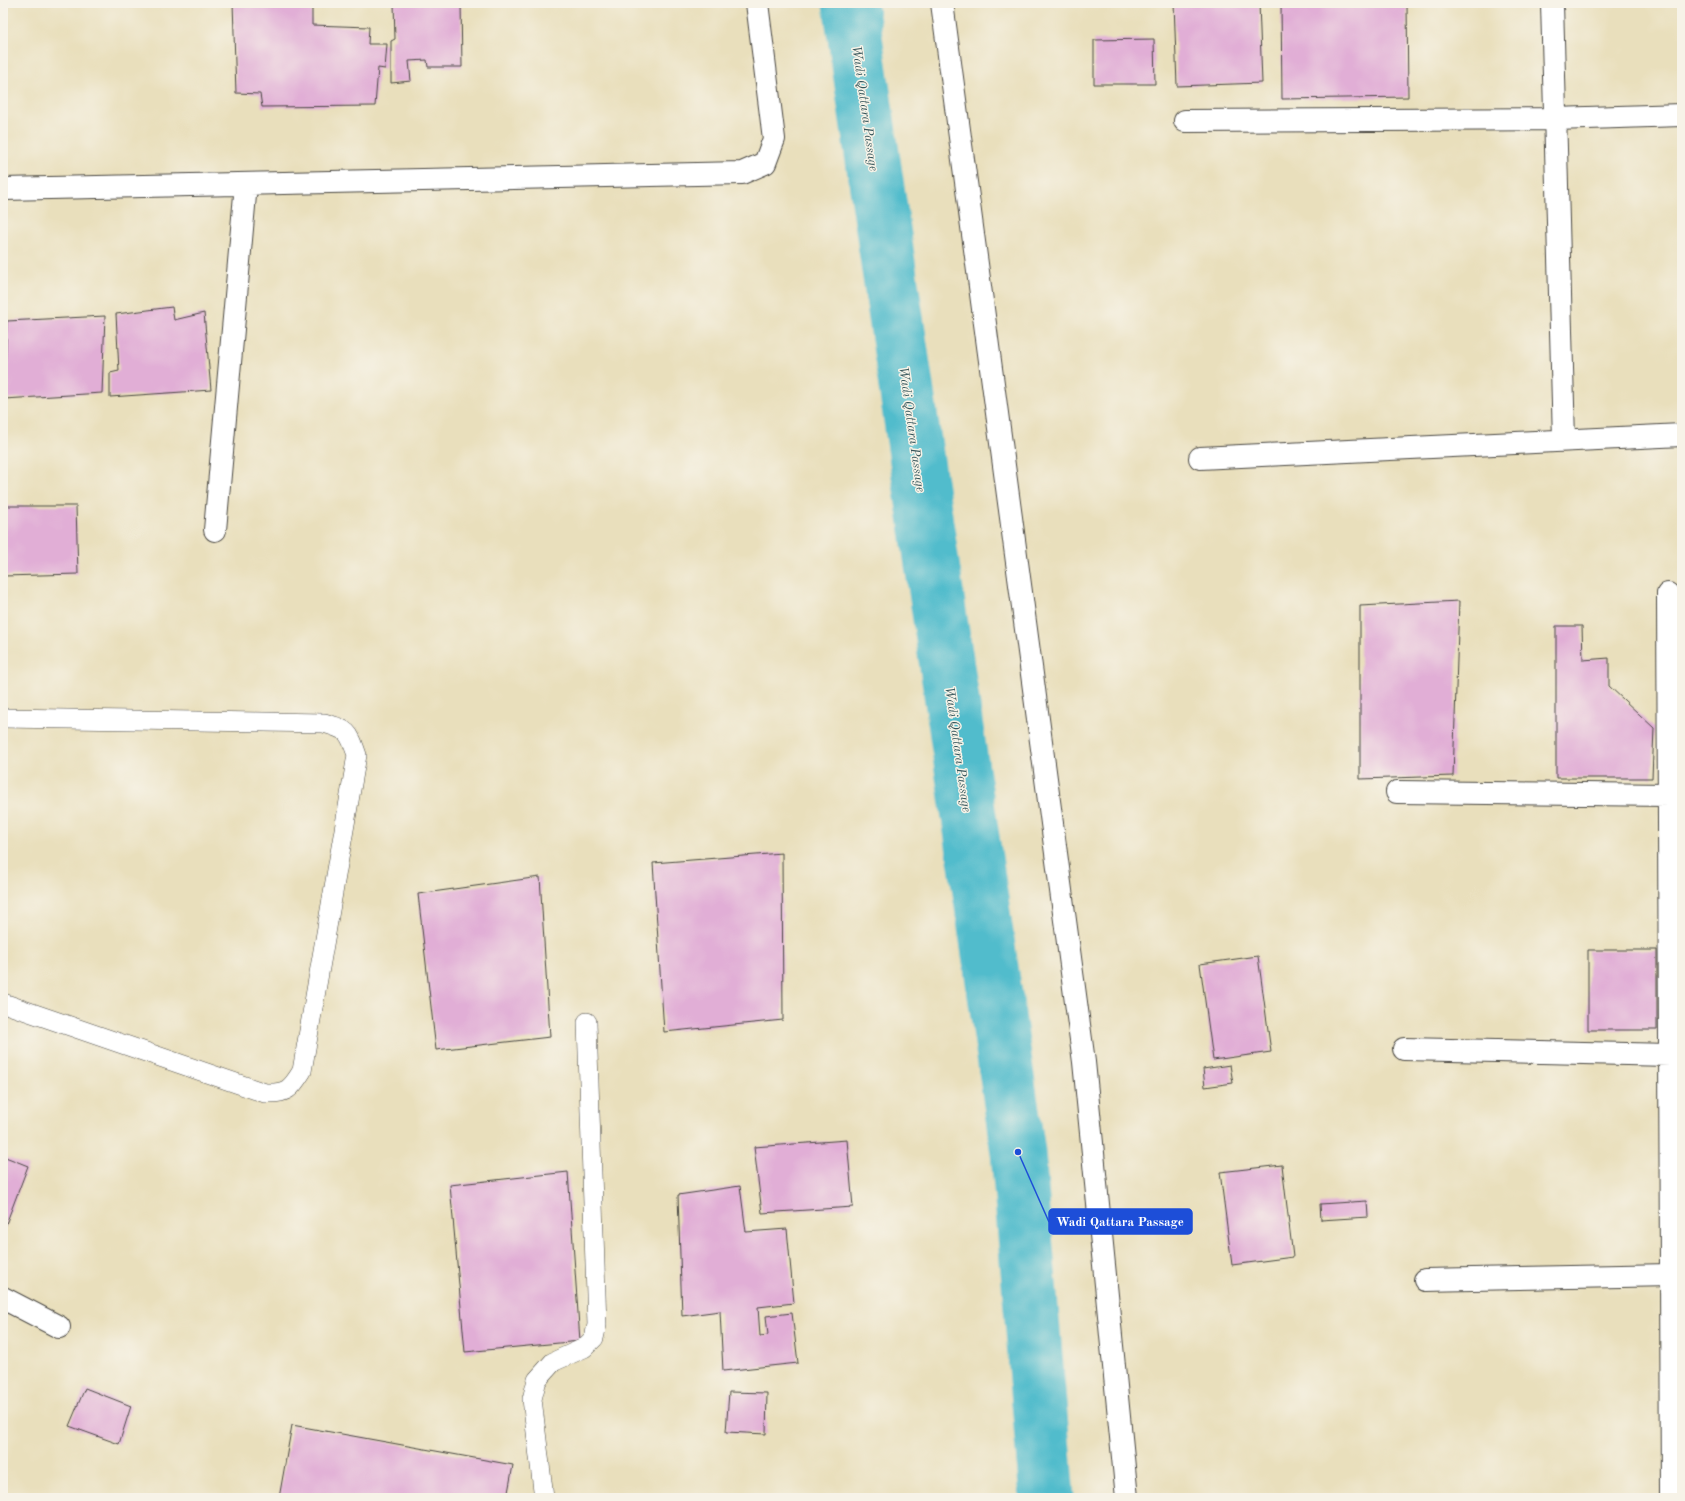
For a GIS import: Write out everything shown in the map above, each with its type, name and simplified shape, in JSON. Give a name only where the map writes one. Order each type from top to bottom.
[{"type":"street","points":[[3,189],[742,173],[765,163],[774,139],[757,3]]},
{"type":"street","points":[[942,3],[1084,1062],[1127,1498]]},
{"type":"street","points":[[1552,3],[1564,440]]},
{"type":"street","points":[[1186,121],[1555,119],[1682,115]]},
{"type":"street","points":[[215,530],[246,184]]},
{"type":"street","points":[[1200,458],[1682,435]]},
{"type":"street","points":[[1668,594],[1672,1498]]},
{"type":"street","points":[[1397,792],[1669,795]]},
{"type":"street","points":[[1404,1049],[1670,1055]]},
{"type":"street","points":[[1425,1280],[1671,1275]]},
{"type":"street","points":[[3,1298],[59,1327]]},
{"type":"lane","points":[[3,718],[324,723],[339,728],[350,736],[357,755],[302,1071],[293,1087],[279,1094],[264,1092],[3,1003]]},
{"type":"lane","points":[[544,1498],[532,1399],[537,1380],[553,1362],[584,1348],[594,1338],[597,1325],[587,1022]]},
{"type":"building","points":[[233,3],[312,3],[312,25],[369,27],[368,44],[387,44],[385,69],[378,68],[375,106],[262,107],[260,94],[236,93]]},
{"type":"building","points":[[394,3],[461,3],[462,67],[428,67],[427,60],[409,61],[411,81],[391,83],[391,41],[395,39]]},
{"type":"building","points":[[1174,3],[1259,3],[1262,83],[1177,86]]},
{"type":"building","points":[[1281,3],[1407,3],[1408,97],[1282,99]]},
{"type":"building","points":[[1154,39],[1155,84],[1094,84],[1094,40]]},
{"type":"building","points":[[172,307],[174,320],[204,313],[211,390],[110,397],[110,373],[119,371],[116,314]]},
{"type":"building","points":[[105,316],[102,393],[4,399],[7,321]]},
{"type":"building","points":[[3,506],[76,506],[78,574],[3,576],[3,530],[5,530]]},
{"type":"building","points":[[1459,601],[1453,776],[1360,779],[1360,606]]},
{"type":"building","points":[[1556,626],[1582,626],[1583,660],[1609,658],[1609,686],[1654,728],[1652,778],[1556,778]]},
{"type":"building","points":[[782,853],[783,1020],[664,1032],[653,863]]},
{"type":"building","points":[[540,877],[550,1037],[436,1050],[418,894]]},
{"type":"building","points":[[1588,950],[1657,950],[1657,1030],[1588,1030]]},
{"type":"building","points":[[1258,956],[1271,1052],[1213,1060],[1200,964]]},
{"type":"building","points":[[1230,1065],[1233,1083],[1205,1087],[1203,1069]]},
{"type":"building","points":[[847,1140],[853,1207],[762,1213],[754,1147]]},
{"type":"building","points":[[3,1156],[28,1166],[3,1232]]},
{"type":"building","points":[[1282,1165],[1293,1257],[1232,1265],[1220,1172]]},
{"type":"building","points":[[568,1172],[580,1341],[465,1352],[450,1185]]},
{"type":"building","points":[[740,1186],[746,1232],[787,1229],[794,1303],[758,1307],[760,1336],[768,1335],[766,1316],[792,1313],[798,1363],[723,1371],[720,1311],[682,1316],[678,1195]]},
{"type":"building","points":[[1367,1201],[1368,1217],[1321,1220],[1320,1204]]},
{"type":"building","points":[[85,1388],[131,1406],[119,1444],[69,1426]]},
{"type":"building","points":[[729,1392],[767,1393],[766,1434],[726,1432]]},
{"type":"building","points":[[292,1425],[513,1465],[507,1498],[279,1498]]},
{"type":"waterway","name":"Wadi Qattara Passage","points":[[850,3],[1018,1152],[1047,1498]]},
{"type":"place","name":"Wadi Qattara Passage","points":[[1018,1152]]}]
